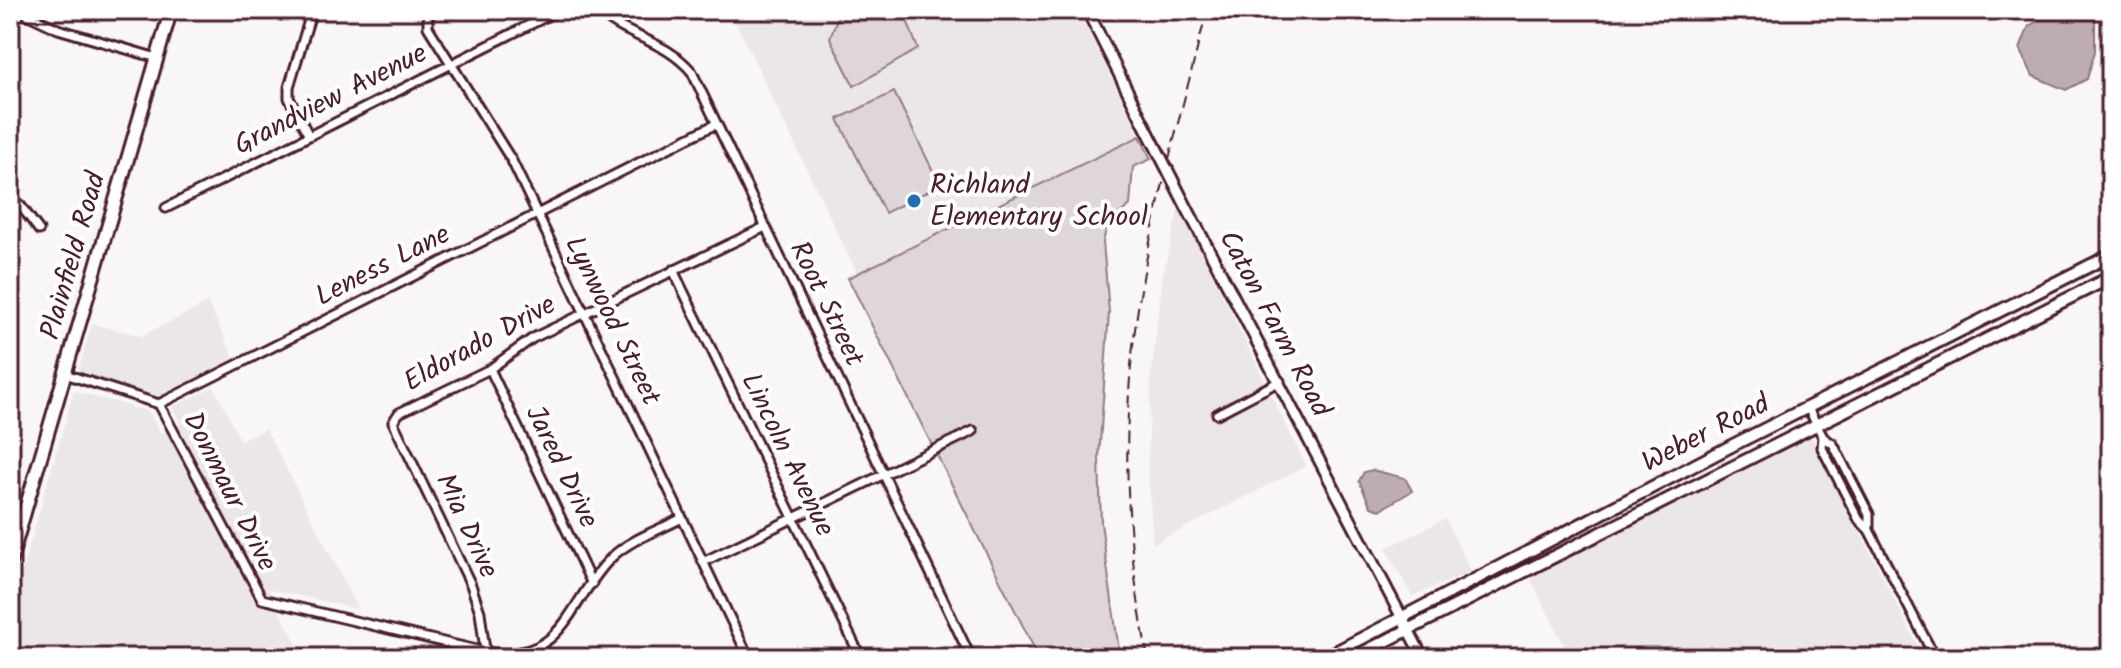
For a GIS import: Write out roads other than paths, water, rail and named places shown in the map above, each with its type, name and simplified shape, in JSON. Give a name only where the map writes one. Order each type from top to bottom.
[{"type":"main road","name":"Plainfield Road","points":[[10,562],[171,10]]},
{"type":"main road","name":"Weber Road","points":[[1324,658],[2111,255]]},
{"type":"main road","name":"Weber Road","points":[[1352,658],[2111,277]]},
{"type":"street","points":[[18,10],[58,29],[157,58]]},
{"type":"street","points":[[309,136],[289,98],[289,87],[312,10]]},
{"type":"street","name":"Lynwood Street","points":[[428,10],[428,27],[512,161],[749,658]]},
{"type":"street","name":"Grandview Avenue","points":[[166,208],[559,10]]},
{"type":"street","name":"Root Street","points":[[598,10],[608,20],[670,50],[692,72],[971,658]]},
{"type":"street","name":"Caton Farm Road","points":[[1087,10],[1423,658]]},
{"type":"street","name":"Leness Lane","points":[[159,404],[716,124]]},
{"type":"street","points":[[10,199],[20,205],[39,230]]},
{"type":"street","name":"Eldorado Drive","points":[[393,422],[399,413],[490,369],[533,338],[765,227]]},
{"type":"street","name":"Lincoln Avenue","points":[[673,270],[861,658]]},
{"type":"street","name":"Jared Drive","points":[[490,369],[592,584]]},
{"type":"street","points":[[65,374],[159,404]]},
{"type":"street","points":[[1217,414],[1280,381]]},
{"type":"street","name":"Donmaur Drive","points":[[159,404],[262,599],[485,655]]},
{"type":"street","points":[[1808,408],[1823,437],[1833,444],[1869,514],[1869,530],[1935,658]]},
{"type":"street","name":"Mia Drive","points":[[393,422],[471,585],[480,612],[485,655]]},
{"type":"street","points":[[703,562],[973,431]]},
{"type":"street","points":[[485,655],[506,655],[545,643],[561,631],[612,558],[624,548],[682,518]]},
{"type":"waterway","points":[[10,408],[19,456],[14,490]]},
{"type":"railway","points":[[1148,658],[1136,583],[1129,507],[1127,431],[1132,355],[1154,224],[1207,10]]},
{"type":"place","name":"Richland Elementary School","points":[[914,201]]}]
